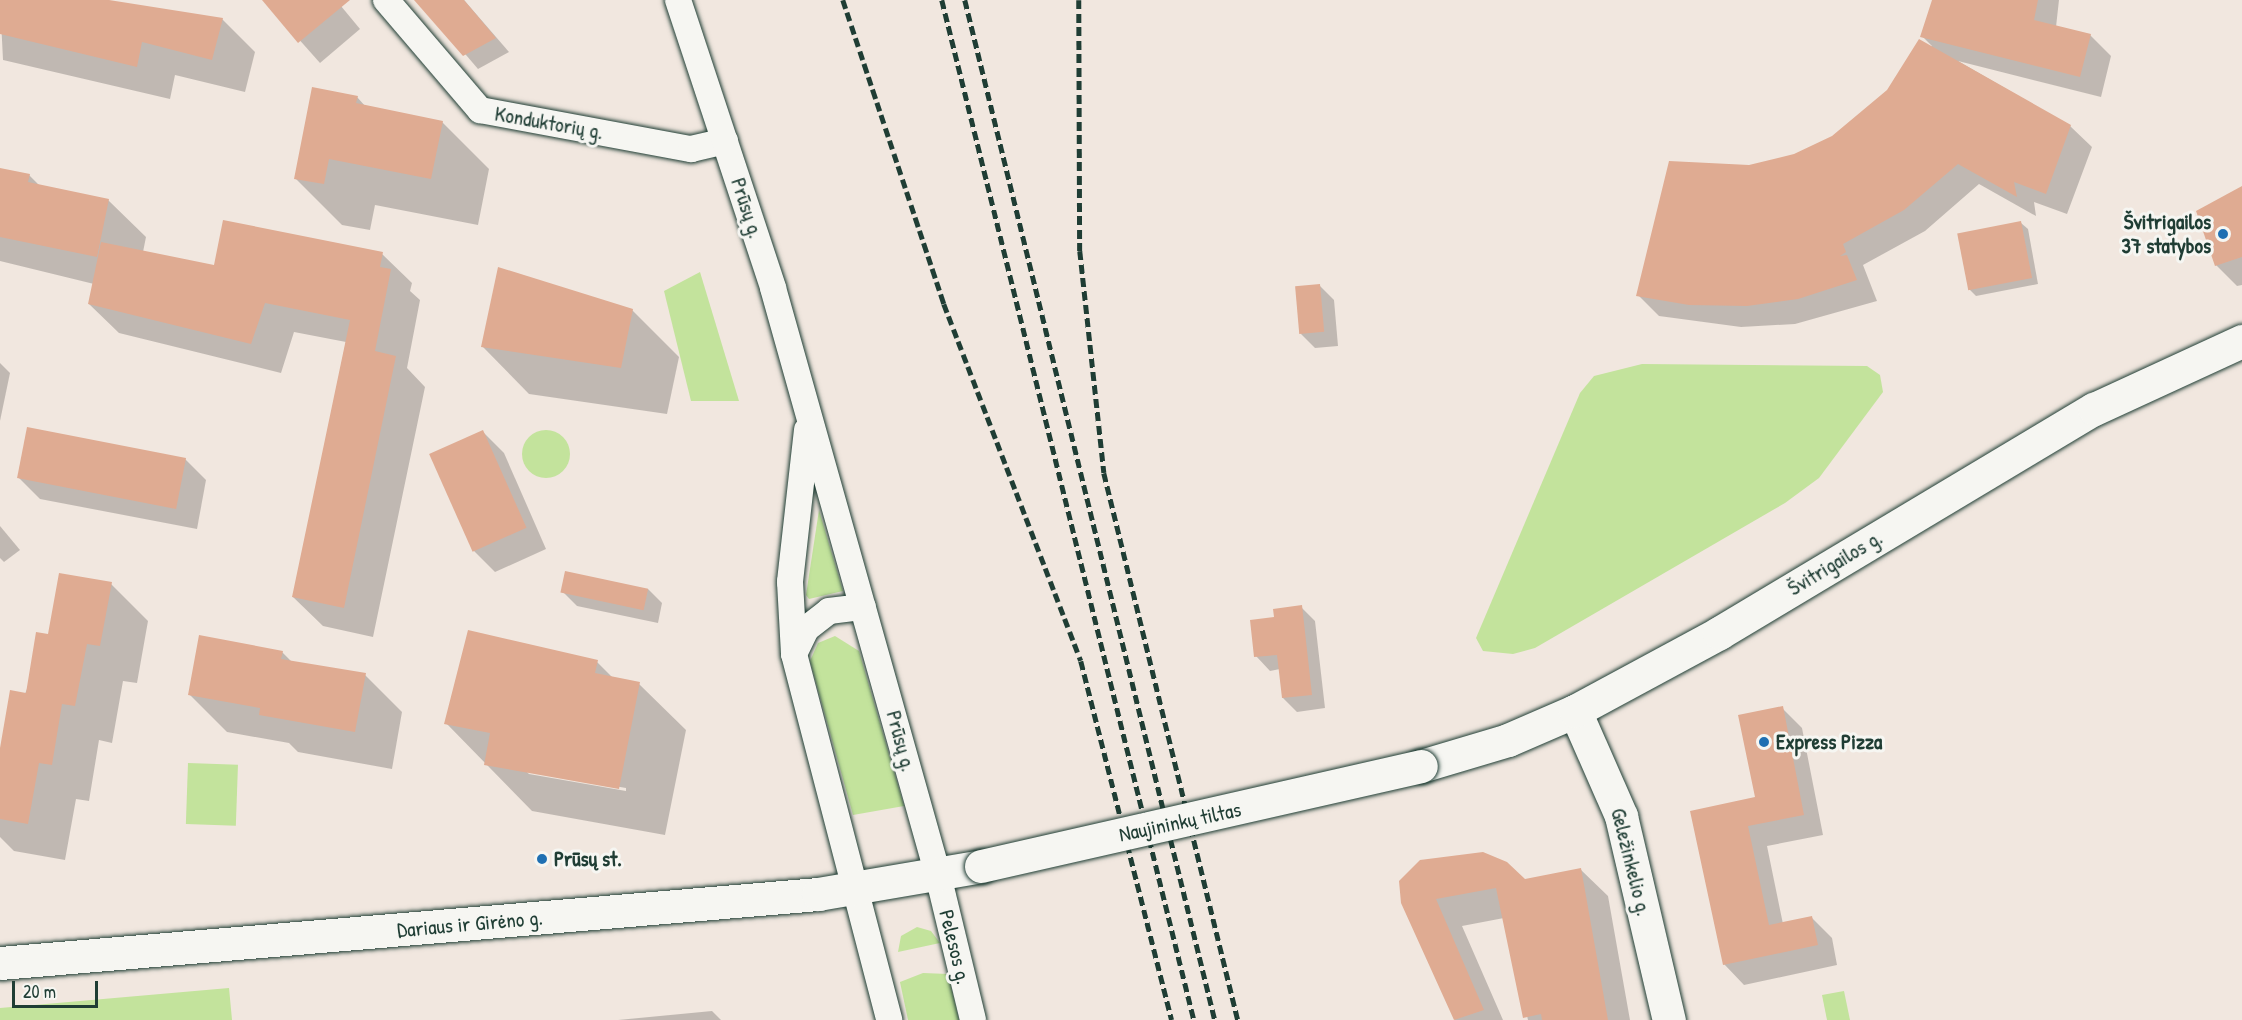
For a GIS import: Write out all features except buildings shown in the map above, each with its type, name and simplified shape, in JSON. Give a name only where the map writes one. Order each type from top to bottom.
[{"type":"main road","name":"Švitrigailos g.","points":[[1421,766],[1508,740],[1575,711],[1729,627],[2094,409],[2242,341]]},
{"type":"main road","name":"Geležinkelio g.","points":[[1575,711],[1621,816],[1669,1020]]},
{"type":"main road","name":"Naujininkų tiltas","points":[[938,874],[1421,766]]},
{"type":"main road","name":"Dariaus ir Girėno g.","points":[[0,963],[858,890],[938,874]]},
{"type":"street","name":"Konduktorių g.","points":[[386,0],[480,110],[691,148],[725,141]]},
{"type":"street","name":"Prūsų g.","points":[[678,0],[725,141],[809,418],[938,874]]},
{"type":"street","name":"Prūsų g.","points":[[809,418],[789,582],[794,654],[858,890]]},
{"type":"street","points":[[794,654],[806,629],[829,611],[863,607]]},
{"type":"street","name":"Pelesos g.","points":[[938,874],[973,1020]]},
{"type":"street","points":[[858,890],[889,1020]]},
{"type":"green space","points":[[700,272],[739,401],[691,401],[664,291]]},
{"type":"green space","points":[[1642,364],[1867,366],[1880,375],[1883,392],[1819,478],[1785,503],[1535,648],[1513,654],[1483,651],[1476,638],[1580,393],[1594,376]]},
{"type":"green space","points":[[541,430],[551,430],[566,440],[570,454],[569,463],[560,474],[551,478],[541,478],[526,468],[522,459],[522,449],[532,434]]},
{"type":"green space","points":[[819,510],[843,591],[809,599],[806,595]]},
{"type":"green space","points":[[835,636],[859,651],[904,806],[853,815],[810,661],[818,643]]},
{"type":"green space","points":[[188,763],[238,765],[236,826],[186,824]]},
{"type":"green space","points":[[917,927],[931,931],[940,943],[898,952],[901,936]]},
{"type":"green space","points":[[923,973],[948,974],[959,1020],[908,1020],[900,982]]},
{"type":"green space","points":[[229,988],[232,1020],[0,1020],[0,1008]]},
{"type":"green space","points":[[1844,991],[1850,1020],[1827,1020],[1822,995]]},
{"type":"railway","points":[[843,0],[944,304],[1081,661],[1172,1020]]},
{"type":"railway","points":[[942,0],[1194,1020]]},
{"type":"railway","points":[[965,0],[1215,1020]]},
{"type":"railway","points":[[1079,0],[1080,251],[1104,473],[1238,1020]]},
{"type":"place","name":"Švitrigailos 37 statybos","points":[[2223,234]]},
{"type":"place","name":"Express Pizza","points":[[1764,742]]},
{"type":"place","name":"Prūsų st.","points":[[542,859]]}]
